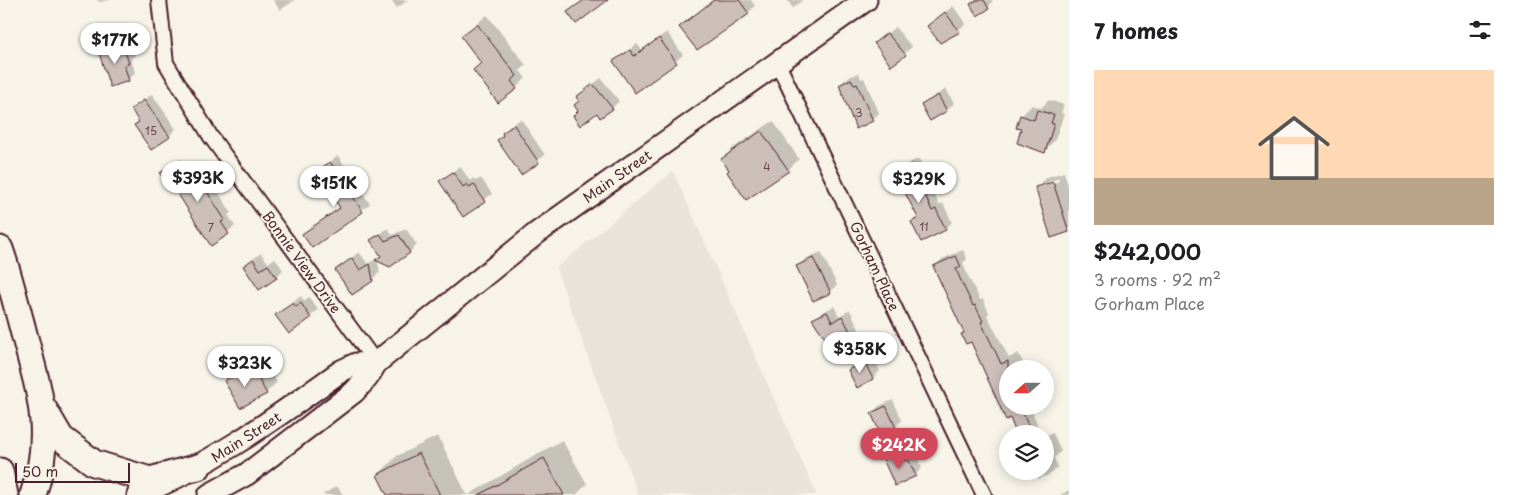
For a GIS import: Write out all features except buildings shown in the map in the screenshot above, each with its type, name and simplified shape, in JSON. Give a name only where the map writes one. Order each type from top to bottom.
[{"type":"highway","points":[[0,249],[43,407],[44,442],[39,476],[33,495]]},
{"type":"highway","points":[[43,407],[61,438],[94,463],[150,480],[198,467]]},
{"type":"highway","points":[[0,470],[5,495]]},
{"type":"main road","name":"Main Street","points":[[209,495],[247,474],[354,392],[367,378],[376,363],[537,233],[866,0]]},
{"type":"main road","name":"Main Street","points":[[138,495],[198,467],[251,436],[341,371],[356,364],[376,363]]},
{"type":"street","name":"Bonnie View Drive","points":[[159,0],[166,63],[211,137],[376,363]]},
{"type":"street","name":"Gorham Place","points":[[778,64],[984,495]]},
{"type":"shaded area","points":[[673,171],[817,495],[638,495],[556,268]]}]
